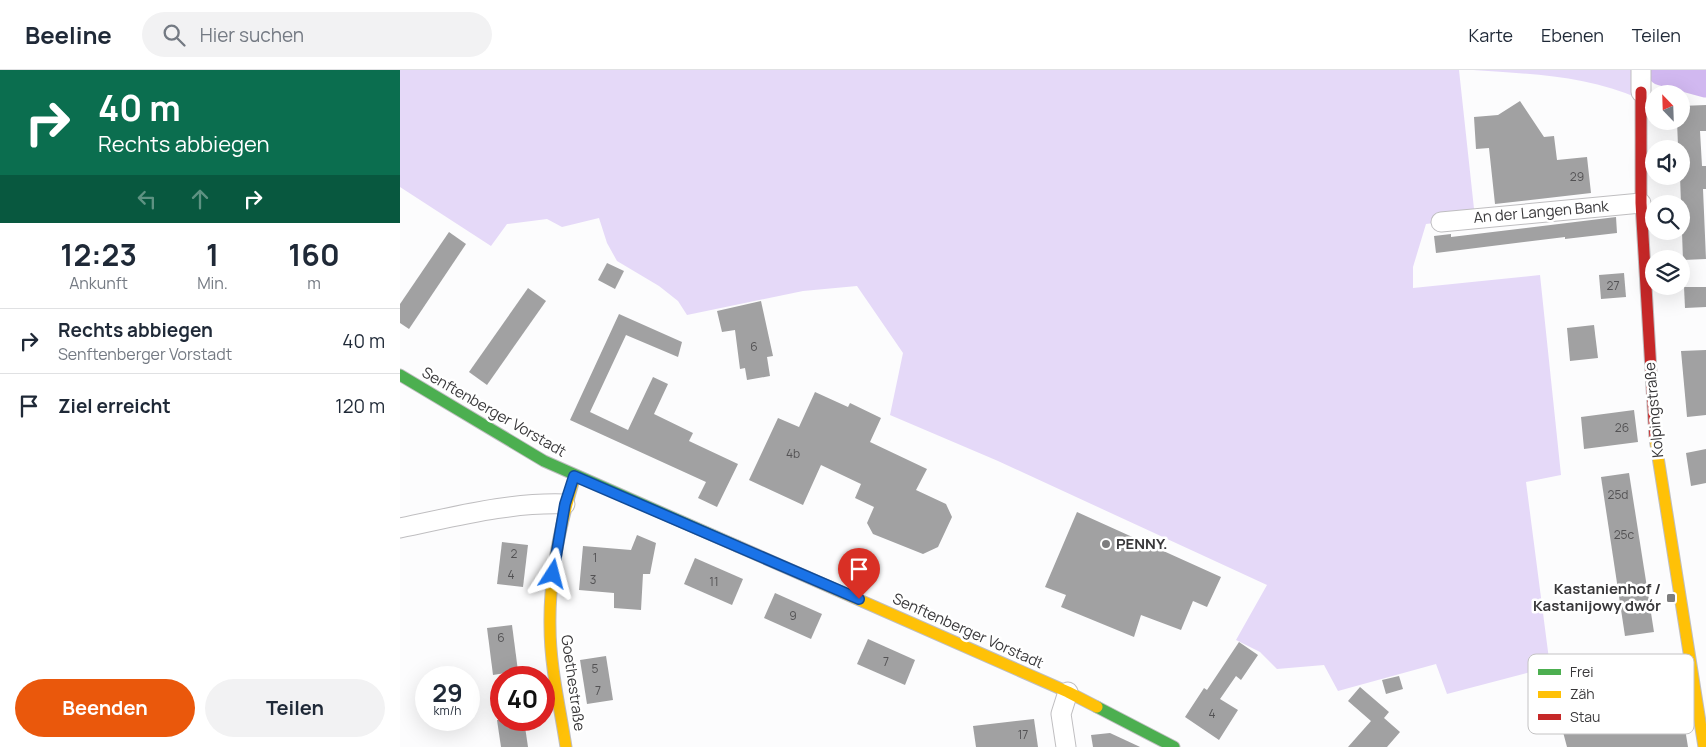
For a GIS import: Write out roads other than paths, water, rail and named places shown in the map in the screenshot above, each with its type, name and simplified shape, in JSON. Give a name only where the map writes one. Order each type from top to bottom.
[{"type":"street","name":"Kolpingstraße","points":[[1641,70],[1641,203],[1651,390],[1656,446],[1689,654]]},
{"type":"street","name":"An der Langen Bank","points":[[1441,222],[1641,203]]},
{"type":"street","name":"Senftenberger Vorstadt","points":[[400,375],[544,461],[574,476],[1068,692],[1174,747]]},
{"type":"street","name":"Goethestraße","points":[[566,747],[551,648],[550,613],[553,574],[565,504],[574,476]]},
{"type":"street","points":[[400,528],[515,506],[565,504]]},
{"type":"street","name":"Kolpingstraße","points":[[1694,684],[1704,747]]},
{"type":"street","points":[[1066,747],[1061,714],[1068,692]]},
{"type":"waterway","points":[[1662,70],[1706,82]]},
{"type":"place","name":"PENNY.","points":[[1106,544]]},
{"type":"place","name":"Kastanienhof / Kastanijowy dwór","points":[[1671,598]]}]
